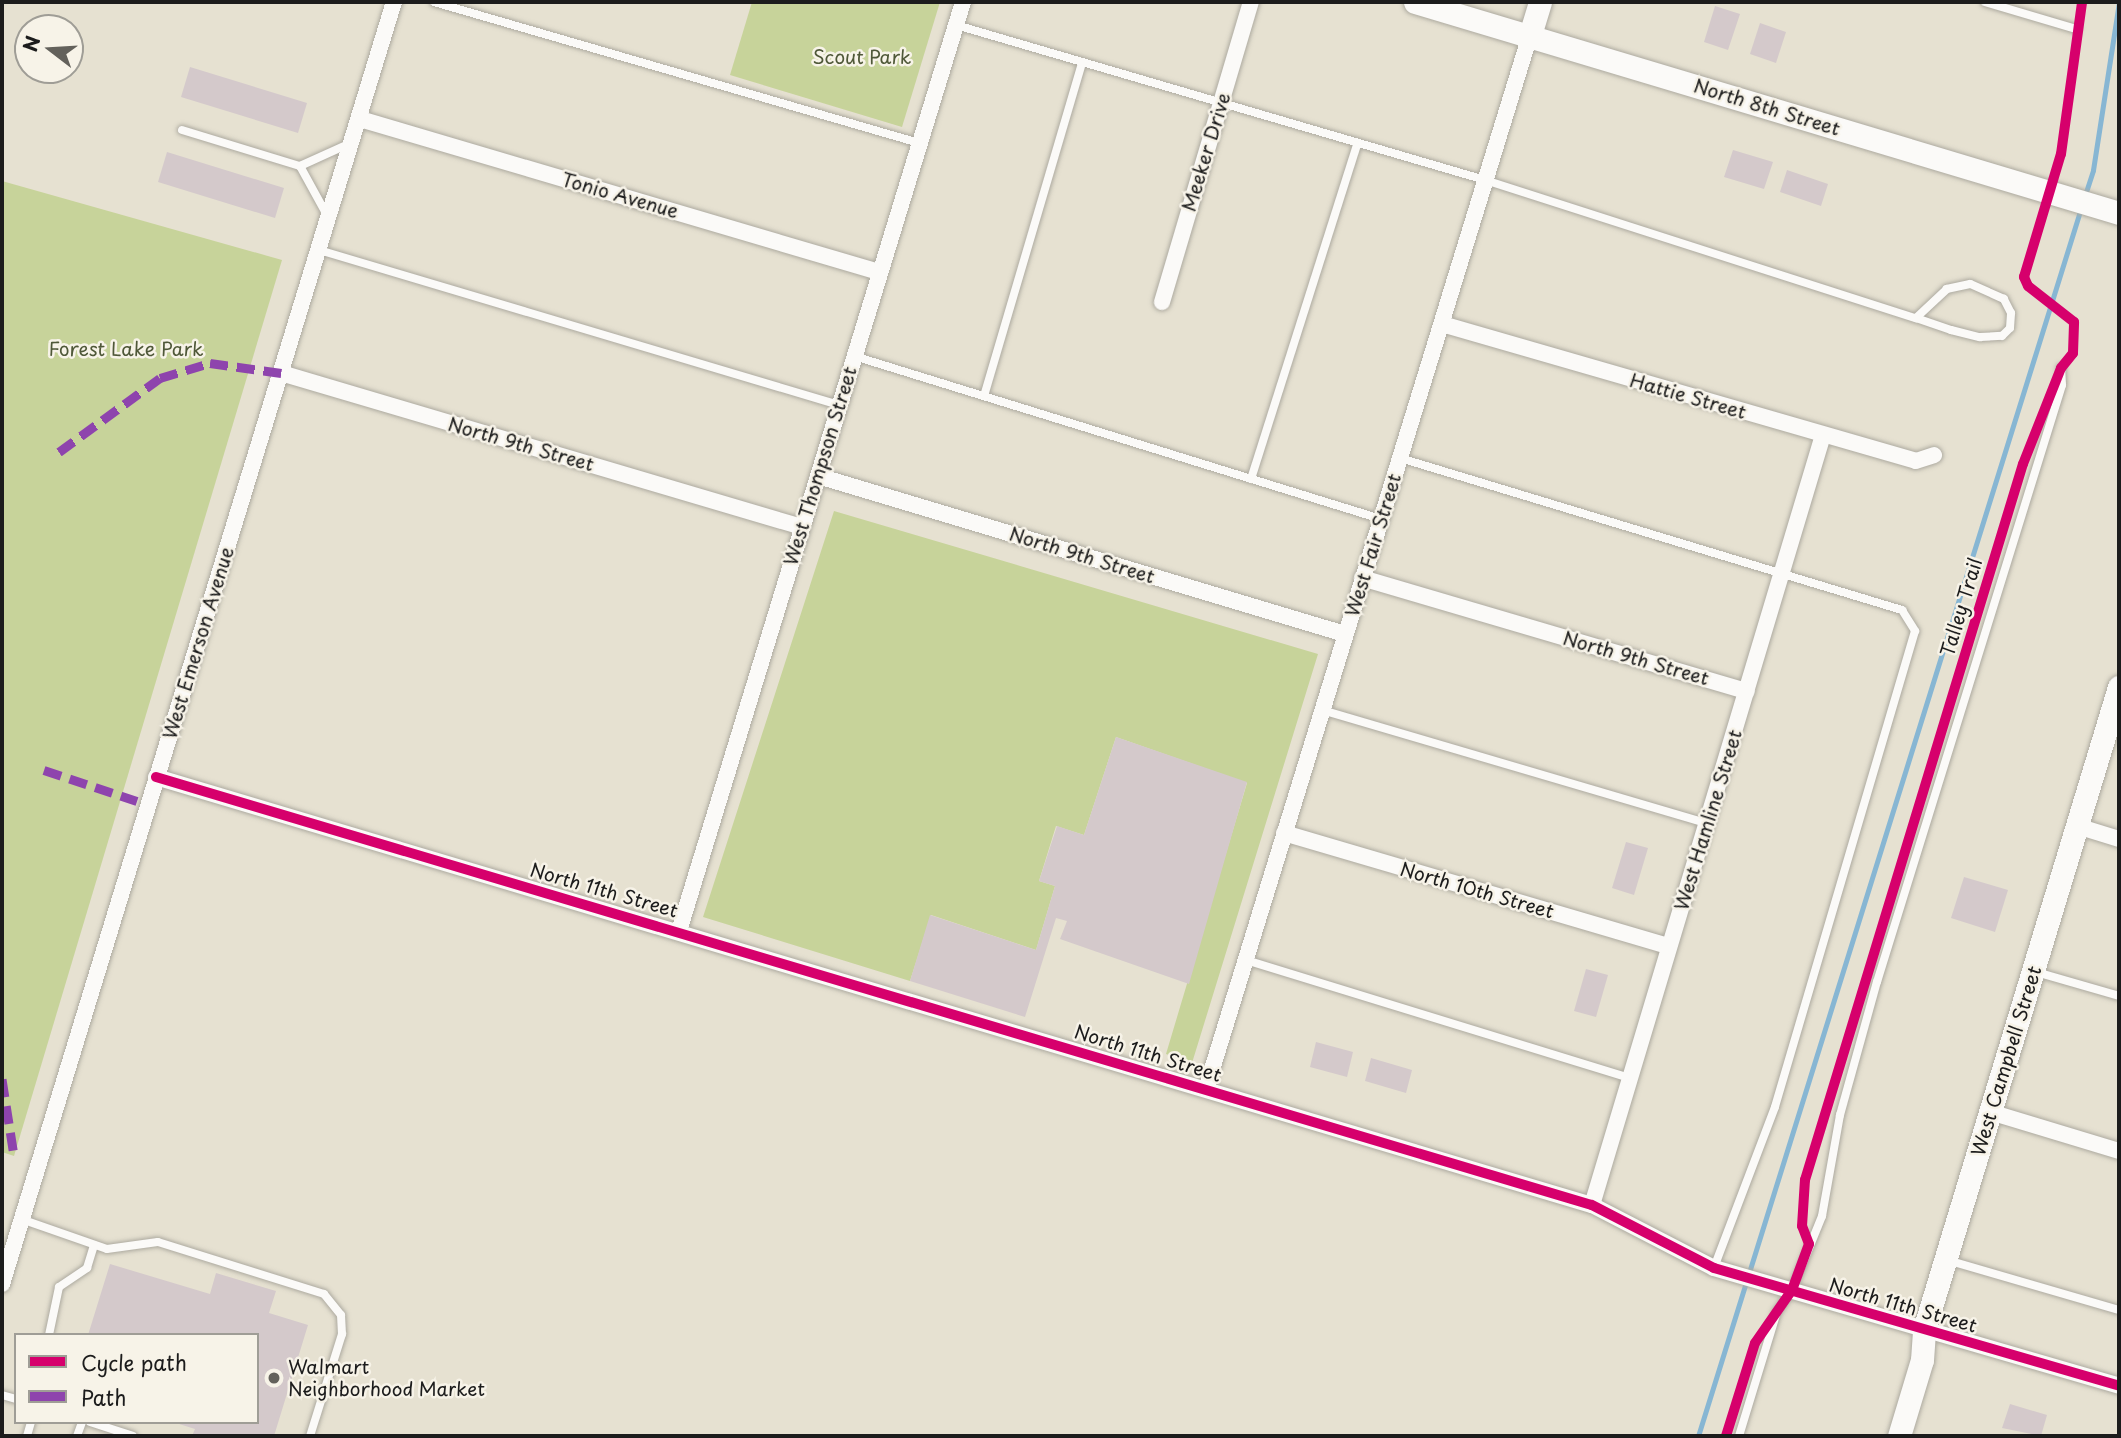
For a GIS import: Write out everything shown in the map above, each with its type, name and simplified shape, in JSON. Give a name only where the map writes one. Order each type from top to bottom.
[{"type":"street","name":"West Emerson Avenue","points":[[2,1284],[354,141],[394,2]]},
{"type":"street","name":"West Thompson Street","points":[[679,931],[963,2]]},
{"type":"street","name":"Meeker Drive","points":[[1162,302],[1251,2]]},
{"type":"street","name":"North 8th Street","points":[[1415,2],[2111,211]]},
{"type":"street","name":"West Fair Street","points":[[1206,1089],[1540,2]]},
{"type":"street","name":"Tonio Avenue","points":[[360,119],[879,272]]},
{"type":"street","name":"Hattie Street","points":[[1442,324],[1916,461],[1934,455]]},
{"type":"street","name":"North 9th Street","points":[[281,373],[802,527]]},
{"type":"street","name":"West Hamline Street","points":[[1592,1205],[1823,435]]},
{"type":"street","name":"North 9th Street","points":[[818,476],[1345,634]]},
{"type":"street","name":"North 9th Street","points":[[1362,578],[1747,691]]},
{"type":"street","name":"West Campbell Street","points":[[1899,1436],[1922,1360],[1924,1330],[2119,688]]},
{"type":"street","name":"North 11th Street","points":[[156,777],[1592,1205],[1714,1268],[2119,1386]]},
{"type":"street","points":[[2077,826],[2119,839]]},
{"type":"street","name":"North 10th Street","points":[[1284,833],[1669,946]]},
{"type":"street","points":[[1990,1112],[2119,1150]]},
{"type":"lane","points":[[434,2],[919,143]]},
{"type":"lane","points":[[1984,2],[2076,29]]},
{"type":"lane","points":[[956,24],[1357,145],[1485,180],[1916,318],[1980,337],[2002,336],[2010,328],[2011,313],[2004,299],[1970,284],[1947,289],[1916,318]]},
{"type":"lane","points":[[984,397],[1082,62]]},
{"type":"lane","points":[[182,130],[300,166],[354,141]]},
{"type":"lane","points":[[1251,479],[1357,145]]},
{"type":"lane","points":[[300,166],[329,220]]},
{"type":"lane","points":[[319,250],[839,405]]},
{"type":"lane","points":[[854,356],[1381,519]]},
{"type":"lane","points":[[1739,1436],[1785,1289],[1822,1216],[1840,1115],[1877,982],[2063,385],[2061,368]]},
{"type":"lane","points":[[1400,458],[1783,571],[1902,610],[1915,631],[1775,1107],[1714,1268]]},
{"type":"lane","points":[[1322,710],[1707,822]]},
{"type":"lane","points":[[1246,960],[1630,1078]]},
{"type":"lane","points":[[2033,971],[2119,996]]},
{"type":"lane","points":[[22,1219],[107,1249],[158,1242],[324,1294],[341,1315],[342,1334],[310,1436]]},
{"type":"lane","points":[[49,1333],[59,1287],[87,1268],[94,1245]]},
{"type":"lane","points":[[1945,1259],[2119,1310]]},
{"type":"lane","points":[[96,1424],[131,1436]]},
{"type":"green space","name":"Scout Park","points":[[752,2],[940,2],[902,127],[730,75]]},
{"type":"green space","name":"Forest Lake Park","points":[[2,181],[282,260],[14,1156],[2,1152]]},
{"type":"green space","points":[[834,511],[1318,654],[1192,1063],[1166,1054],[1247,783],[1116,737],[1084,835],[1056,826],[1039,881],[1055,886],[1036,950],[931,915],[910,981],[703,917]]},
{"type":"building","points":[[1715,6],[1740,14],[1728,50],[1704,42]]},
{"type":"building","points":[[1760,23],[1786,32],[1776,63],[1750,54]]},
{"type":"building","points":[[190,67],[307,103],[298,133],[181,97]]},
{"type":"building","points":[[1733,150],[1773,162],[1764,189],[1724,177]]},
{"type":"building","points":[[167,152],[284,188],[275,218],[158,182]]},
{"type":"building","points":[[1787,170],[1828,184],[1821,206],[1780,192]]},
{"type":"building","points":[[1116,737],[1247,782],[1189,984],[1060,939],[1067,921],[1056,918],[1025,1017],[910,981],[930,915],[1036,950],[1055,886],[1039,881],[1057,826],[1084,835]]},
{"type":"building","points":[[1626,842],[1648,848],[1634,895],[1612,888]]},
{"type":"building","points":[[1964,877],[2008,890],[1995,932],[1951,918]]},
{"type":"building","points":[[1586,969],[1608,975],[1596,1017],[1574,1011]]},
{"type":"building","points":[[1316,1042],[1353,1052],[1347,1077],[1310,1067]]},
{"type":"building","points":[[1371,1058],[1412,1070],[1406,1093],[1365,1081]]},
{"type":"building","name":"Walmart Neighborhood Market","points":[[110,1264],[210,1294],[216,1273],[276,1291],[269,1313],[308,1325],[274,1436],[192,1436],[195,1429],[179,1424],[259,1424],[259,1333],[89,1333]]},
{"type":"building","points":[[2010,1404],[2047,1415],[2041,1436],[2002,1428]]},
{"type":"waterway","points":[[2084,198],[2093,170],[2119,2]]},
{"type":"waterway","points":[[1698,1436],[2081,208]]},
{"type":"marked path","points":[[59,452],[160,378],[210,363],[281,373]]},
{"type":"marked path","points":[[44,770],[137,801]]},
{"type":"marked path","points":[[2,1079],[14,1156]]},
{"type":"cycle path","name":"Talley Trail","points":[[1726,1436],[1755,1343],[1792,1290],[1809,1244],[1802,1226],[1805,1180],[2023,464],[2061,368],[2073,353],[2074,322],[2028,286],[2024,277],[2061,154],[2082,2]]},
{"type":"cycle path","points":[[156,777],[1592,1205],[1714,1268],[2119,1386]]},
{"type":"place","name":"Walmart Neighborhood Market","points":[[274,1378]]}]
